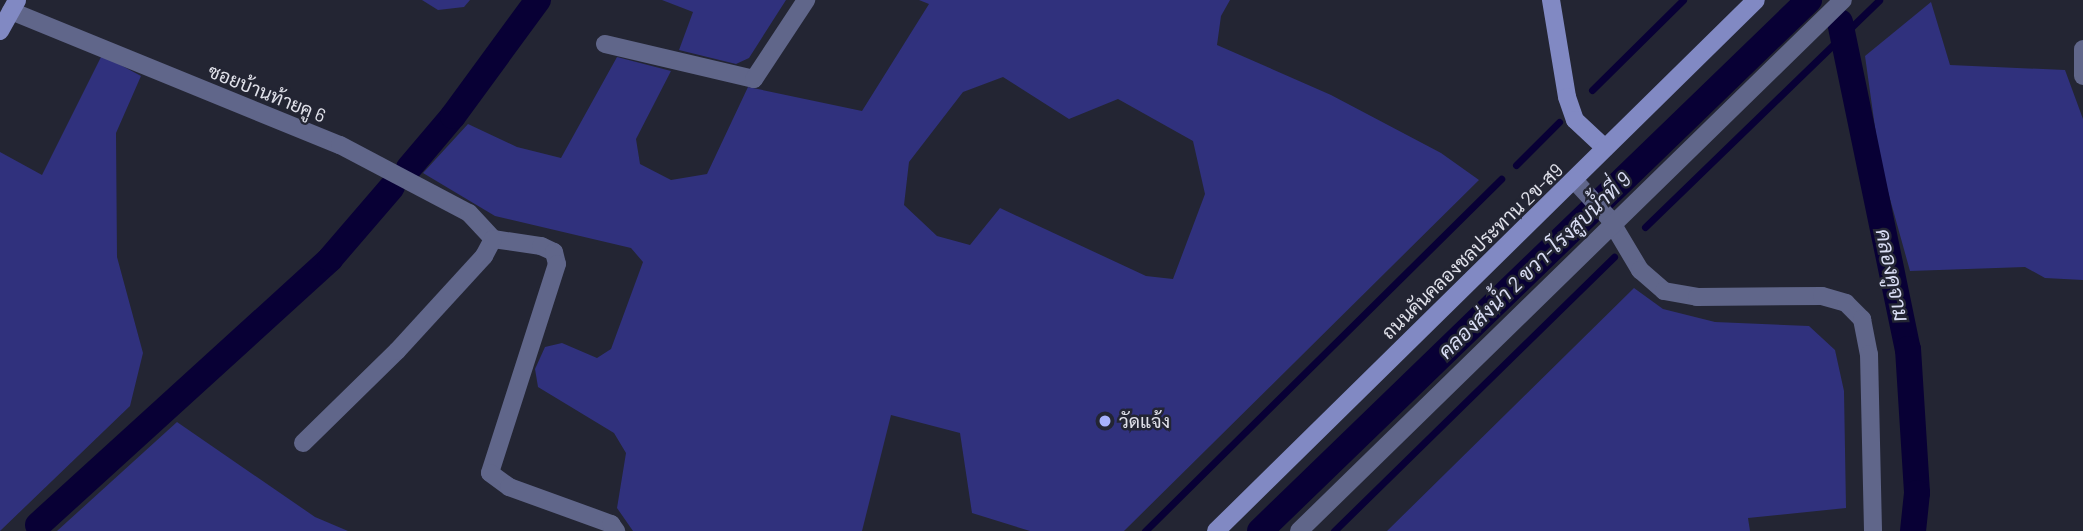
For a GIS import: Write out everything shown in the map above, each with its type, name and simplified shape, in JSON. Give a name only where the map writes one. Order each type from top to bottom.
[{"type":"street","points":[[605,44],[754,79],[806,0]]},
{"type":"street","points":[[1551,0],[1567,97],[1576,120],[1605,148]]},
{"type":"street","name":"ถนนคันคลองชลประทาน 2ข-ส9","points":[[1216,531],[1580,186],[1605,148],[1756,0]]},
{"type":"street","points":[[1299,531],[1611,221],[1843,0]]},
{"type":"street","name":"ซอยบ้านท้ายคู 6","points":[[6,18],[340,145],[469,214],[493,239]]},
{"type":"street","points":[[2083,49],[2083,76]]},
{"type":"street","points":[[1580,186],[1611,221],[1640,270],[1664,291],[1697,297],[1834,299],[1846,303],[1862,320],[1869,354],[1873,531]]},
{"type":"street","points":[[303,443],[397,351],[484,256],[493,239],[541,246],[554,252],[557,264],[490,472],[509,487],[611,524],[615,531]]},
{"type":"shaded area","points":[[422,0],[470,0],[464,7],[438,10]]},
{"type":"shaded area","points":[[662,0],[786,0],[749,58],[736,64],[679,50],[693,12]]},
{"type":"shaded area","points":[[919,0],[1230,0],[1221,16],[1217,45],[1331,95],[1441,153],[1479,180],[1124,531],[1030,531],[972,513],[960,433],[891,415],[862,531],[633,531],[617,508],[626,453],[614,433],[538,387],[535,369],[545,347],[562,343],[597,358],[611,349],[643,262],[631,248],[495,216],[423,173],[468,124],[517,147],[561,158],[617,57],[671,71],[636,139],[640,164],[671,180],[707,174],[748,87],[862,111],[929,4]],"holes":[[[1003,77],[1069,119],[1118,99],[1193,141],[1205,194],[1173,279],[1146,276],[1000,208],[970,245],[937,236],[904,205],[909,162],[963,92]]]},
{"type":"shaded area","points":[[1931,2],[1950,65],[2065,70],[2083,119],[2083,280],[2045,278],[2025,267],[1910,271],[1880,163],[1865,56]]},
{"type":"shaded area","points":[[102,55],[141,76],[116,133],[117,257],[143,353],[130,406],[0,531],[0,152],[42,175]]},
{"type":"shaded area","points":[[1634,288],[1663,309],[1715,322],[1809,326],[1835,350],[1844,391],[1846,508],[1748,518],[1750,531],[1387,531]]},
{"type":"shaded area","points":[[177,422],[315,517],[348,531],[57,531]]},
{"type":"waterway","points":[[409,168],[453,116],[538,0]]},
{"type":"waterway","points":[[1592,90],[1683,0]]},
{"type":"waterway","name":"คลองส่งน้ำ 2 ขวา-โรงสูบน้ำที่ 9","points":[[1260,531],[1809,0]]},
{"type":"waterway","points":[[1645,227],[1879,0]]},
{"type":"waterway","name":"คลองคูจาม","points":[[1840,22],[1908,349],[1917,493],[1913,531]]},
{"type":"waterway","points":[[1516,165],[1559,122]]},
{"type":"waterway","points":[[1145,531],[1501,179]]},
{"type":"waterway","points":[[38,525],[330,259],[392,187]]},
{"type":"waterway","points":[[1334,531],[1614,257]]},
{"type":"place","name":"วัดแจ้ง","points":[[1105,421]]}]
